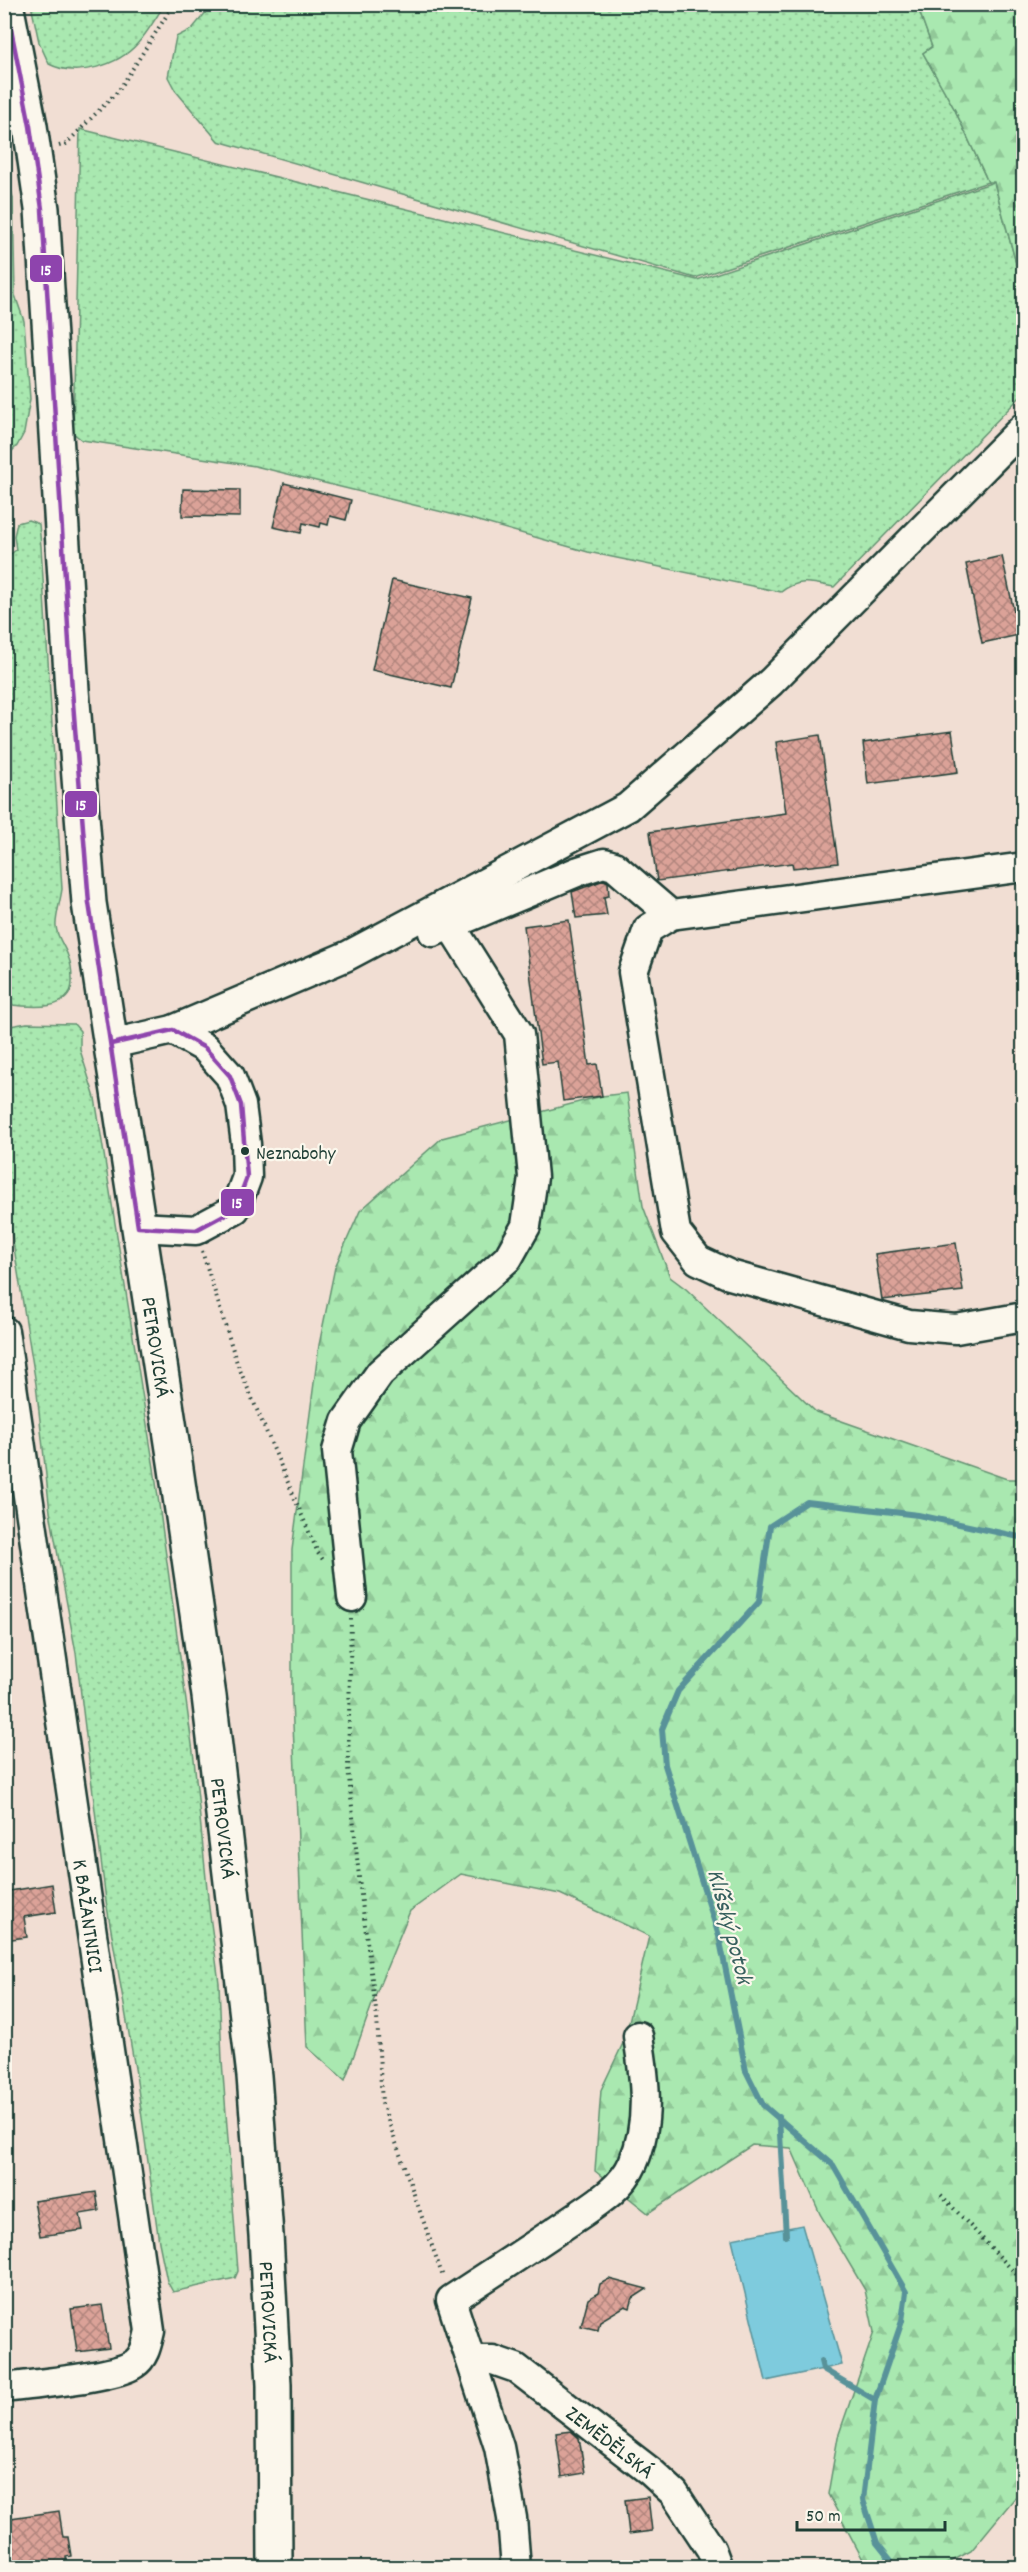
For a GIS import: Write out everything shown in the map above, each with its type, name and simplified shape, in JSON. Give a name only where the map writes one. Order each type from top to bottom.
[{"type":"main road","name":"PETROVICKÁ","points":[[6,4],[32,139],[42,209],[72,690],[89,903],[209,1696],[254,2076],[274,2385],[275,2568]]},
{"type":"street","points":[[111,1044],[173,1030],[347,956],[628,807],[771,682],[1023,427]]},
{"type":"street","points":[[347,956],[409,941],[451,926],[579,871],[604,863],[614,866],[671,915]]},
{"type":"street","points":[[1023,867],[671,915],[648,928],[633,972],[676,1232],[698,1260],[730,1275],[909,1324],[956,1329],[1023,1317]]},
{"type":"street","points":[[352,1597],[337,1451],[346,1422],[380,1373],[508,1258],[526,1226],[534,1177],[519,1034],[451,926]]},
{"type":"street","points":[[138,1227],[196,1230],[235,1209],[247,1177],[241,1105],[230,1076],[205,1048],[173,1030]]},
{"type":"street","name":"K BAŽANTNICI","points":[[4,1331],[150,2331],[145,2350],[135,2364],[115,2372],[4,2388]]},
{"type":"street","points":[[516,2568],[512,2518],[499,2447],[451,2300],[528,2250],[612,2191],[625,2178],[639,2147],[646,2100],[638,2036]]},
{"type":"street","name":"ZEMĚDĚLSKÁ","points":[[471,2360],[493,2360],[516,2368],[651,2472],[674,2493],[690,2514],[711,2549],[718,2568]]},
{"type":"path","points":[[32,139],[66,144],[119,90],[174,4]]},
{"type":"path","points":[[196,1230],[237,1364],[318,1553],[325,1562]]},
{"type":"path","points":[[352,1597],[348,1767],[360,1887],[377,2018],[382,2103],[451,2300]]},
{"type":"path","points":[[941,2195],[1019,2277],[1023,2286]]},
{"type":"green space","points":[[31,4],[164,5],[145,34],[130,51],[96,67],[71,70],[49,64],[39,42]]},
{"type":"green space","points":[[212,5],[917,5],[932,46],[923,53],[955,110],[988,182],[695,278],[218,141],[175,90],[168,77],[176,37],[192,29]]},
{"type":"green space","points":[[917,5],[1023,5],[1023,289],[994,182],[988,182],[955,110],[923,53],[932,47]]},
{"type":"green space","points":[[80,129],[697,280],[994,182],[1023,289],[1023,394],[834,587],[800,583],[781,592],[588,552],[471,519],[255,466],[82,440],[73,433]]},
{"type":"green space","points":[[4,174],[9,181],[13,198],[15,295],[24,321],[30,399],[24,433],[17,446],[9,454],[4,453]]},
{"type":"green space","points":[[28,520],[39,524],[41,546],[62,889],[56,926],[69,959],[72,976],[71,990],[66,998],[58,1003],[37,1007],[4,1004],[4,559],[16,550],[14,536],[17,523]]},
{"type":"green space","points":[[27,1023],[74,1024],[80,1031],[80,1050],[95,1098],[154,1468],[194,1759],[219,1983],[222,2061],[238,2271],[235,2278],[173,2292],[167,2281],[159,2242],[136,2074],[106,1901],[76,1653],[50,1512],[36,1384],[11,1229],[4,1147],[5,1027]]},
{"type":"green space","points":[[627,1093],[643,1206],[670,1277],[686,1289],[816,1412],[1007,1479],[1023,1479],[1023,2488],[971,2551],[941,2567],[867,2567],[828,2494],[838,2437],[874,2332],[865,2290],[820,2214],[791,2148],[752,2145],[648,2213],[595,2171],[601,2090],[625,2039],[649,1936],[560,1894],[461,1874],[410,1911],[375,1996],[345,2080],[307,2047],[292,1701],[292,1550],[319,1345],[335,1267],[360,1211],[442,1138],[602,1096]]},
{"type":"water","points":[[802,2225],[842,2365],[766,2381],[732,2239]]},
{"type":"building","points":[[284,483],[351,500],[346,520],[330,516],[328,525],[321,523],[320,527],[303,523],[301,533],[273,527]]},
{"type":"building","points":[[183,489],[240,490],[240,517],[182,516]]},
{"type":"building","points":[[1002,556],[1019,635],[982,643],[966,564]]},
{"type":"building","points":[[392,580],[472,598],[451,688],[372,670]]},
{"type":"building","points":[[952,731],[958,772],[868,784],[863,743]]},
{"type":"building","points":[[820,735],[838,863],[793,868],[792,863],[657,881],[650,832],[786,813],[776,742]]},
{"type":"building","points":[[604,880],[608,882],[609,896],[604,897],[607,915],[576,918],[572,892]]},
{"type":"building","points":[[569,920],[589,1065],[597,1064],[602,1096],[563,1101],[558,1062],[542,1064],[524,926]]},
{"type":"building","points":[[956,1243],[963,1291],[882,1300],[875,1254]]},
{"type":"building","points":[[52,1884],[56,1912],[24,1917],[27,1937],[4,1940],[4,1892]]},
{"type":"building","points":[[96,2192],[99,2211],[80,2214],[83,2230],[40,2236],[34,2201]]},
{"type":"building","points":[[609,2279],[647,2289],[633,2298],[630,2308],[625,2306],[600,2321],[598,2330],[581,2326],[588,2299],[598,2293],[600,2284]]},
{"type":"building","points":[[102,2305],[109,2348],[77,2352],[71,2309]]},
{"type":"building","points":[[571,2431],[579,2438],[585,2473],[562,2477],[556,2433]]},
{"type":"building","points":[[648,2497],[652,2531],[629,2534],[625,2500]]},
{"type":"building","points":[[59,2511],[63,2537],[68,2537],[71,2556],[66,2557],[67,2568],[4,2568],[4,2519]]},
{"type":"waterway","name":"Klíšský potok","points":[[897,2568],[877,2543],[863,2500],[875,2400],[902,2321],[906,2292],[833,2165],[763,2105],[746,2071],[719,1936],[665,1765],[662,1729],[678,1691],[759,1602],[770,1526],[807,1502],[918,1515],[1024,1538]]},
{"type":"waterway","points":[[779,2117],[786,2236]]},
{"type":"waterway","points":[[821,2361],[823,2369],[875,2400]]},
{"type":"transit line","name":"15","points":[[6,4],[30,126],[42,209],[72,690],[89,903],[138,1227],[196,1230],[235,1209],[247,1177],[241,1105],[230,1076],[205,1048],[173,1030],[111,1044]]},
{"type":"place","name":"Neznabohy","points":[[245,1151]]}]
